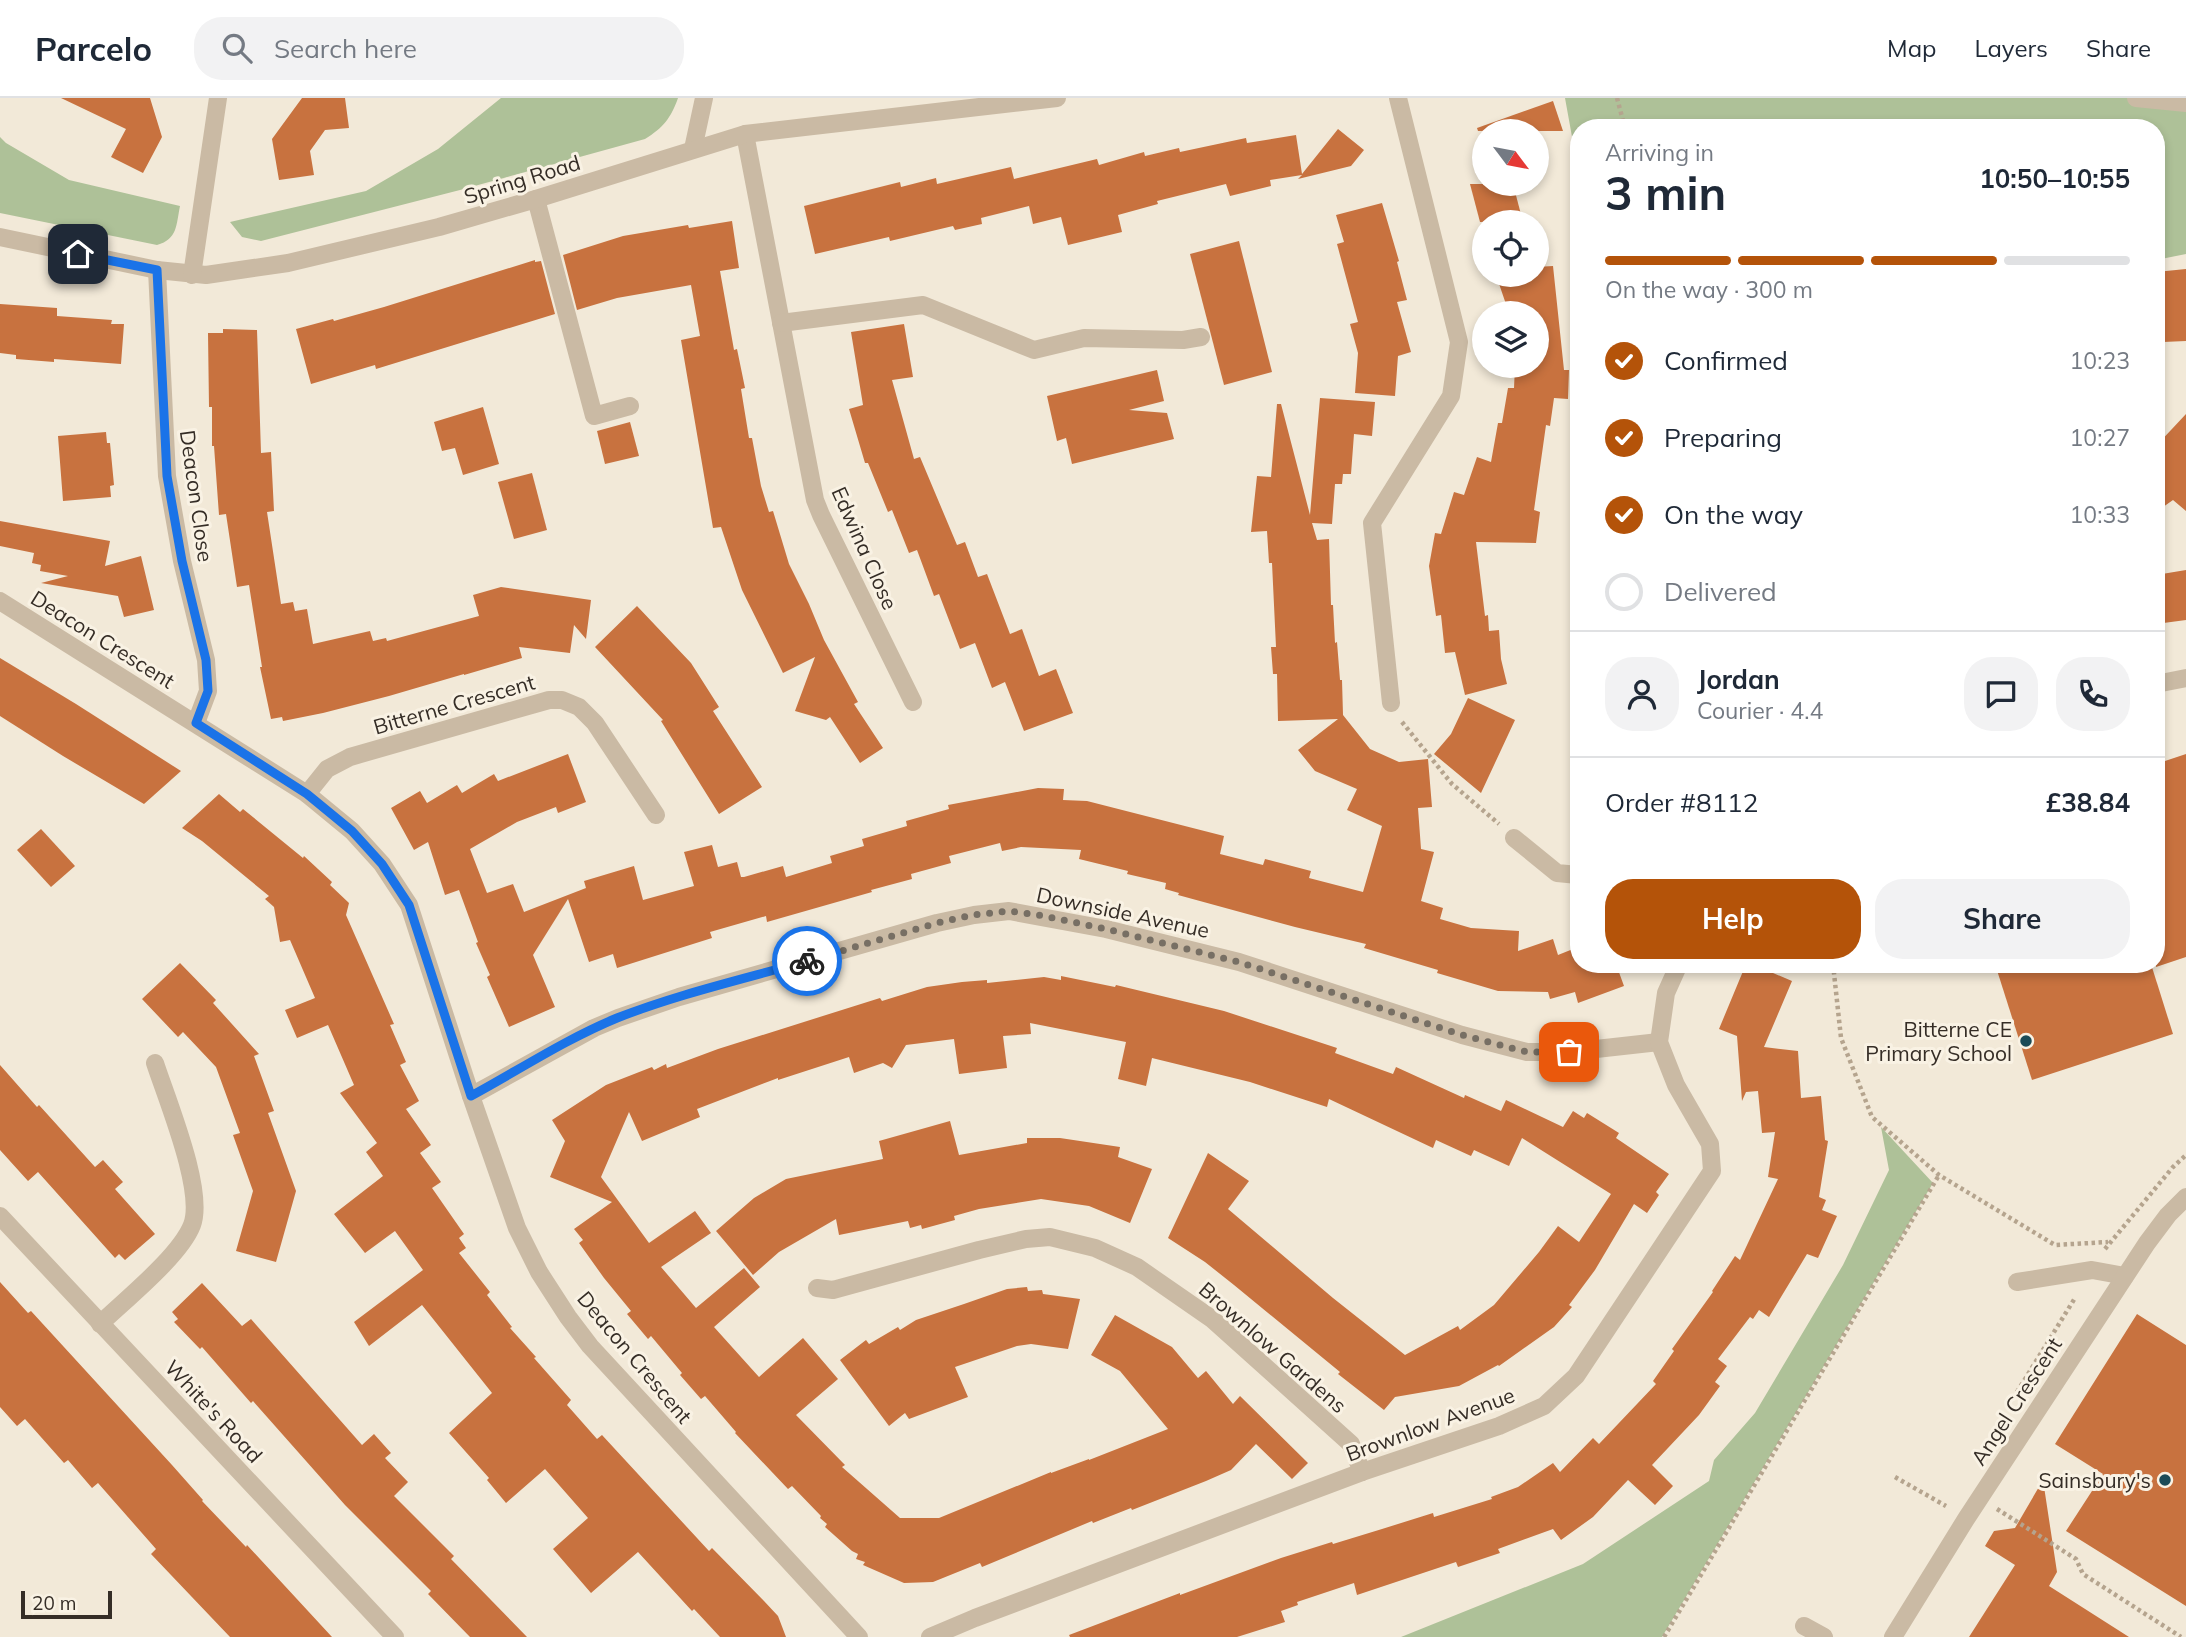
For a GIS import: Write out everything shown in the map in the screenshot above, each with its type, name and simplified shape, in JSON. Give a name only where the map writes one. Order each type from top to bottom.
[{"type":"street","points":[[192,275],[218,98]]},
{"type":"street","points":[[693,149],[704,98]]},
{"type":"street","name":"Spring Road","points":[[0,237],[157,270],[206,275],[288,263],[439,227],[536,200],[744,134],[1057,98]]},
{"type":"street","points":[[1391,703],[1372,523],[1451,396],[1458,342],[1398,98]]},
{"type":"street","points":[[2136,98],[2186,103]]},
{"type":"street","name":"Edwina Close","points":[[744,134],[815,500],[913,702]]},
{"type":"street","points":[[536,200],[594,416],[631,406]]},
{"type":"street","name":"Deacon Close","points":[[157,270],[167,476],[182,561],[206,660],[208,691],[196,723]]},
{"type":"street","points":[[781,323],[923,305],[1034,350],[1084,338],[1183,340],[1201,337]]},
{"type":"street","name":"Deacon Crescent","points":[[0,601],[307,794],[352,831],[382,864],[409,905],[517,1228],[538,1272],[590,1346],[859,1637]]},
{"type":"street","points":[[2165,682],[2186,678]]},
{"type":"street","name":"Bitterne Crescent","points":[[307,794],[327,769],[350,757],[549,700],[562,700],[579,707],[595,723],[656,815]]},
{"type":"street","points":[[1514,838],[1557,873],[1570,874]]},
{"type":"street","name":"Downside Avenue","points":[[471,1096],[594,1028],[652,1006],[937,923],[1009,911],[1106,929],[1239,962],[1462,1035],[1527,1052],[1569,1052],[1659,1042]]},
{"type":"street","name":"Brownlow Avenue","points":[[930,1637],[1362,1472],[1499,1426],[1544,1406],[1576,1376],[1712,1171],[1710,1144],[1676,1085],[1659,1042],[1666,993],[1675,973]]},
{"type":"street","points":[[100,1324],[170,1257],[192,1225],[196,1206],[194,1184],[155,1063]]},
{"type":"street","name":"Angel Crescent","points":[[1893,1637],[1966,1519],[2125,1276],[2168,1215],[2186,1197]]},
{"type":"street","name":"White's Road","points":[[0,1216],[395,1637]]},
{"type":"street","name":"Brownlow Gardens","points":[[817,1288],[833,1290],[1026,1239],[1050,1237],[1095,1248],[1137,1267],[1212,1319],[1351,1444],[1362,1472]]},
{"type":"street","points":[[2017,1282],[2092,1270],[2125,1276]]},
{"type":"street","points":[[1804,1626],[1824,1637]]},
{"type":"path","points":[[1617,98],[1623,119]]},
{"type":"path","points":[[1391,703],[1408,731],[1452,784],[1514,838]]},
{"type":"path","points":[[1834,973],[1841,1038],[1872,1116],[1939,1175],[2055,1245],[2109,1242]]},
{"type":"path","points":[[1664,1637],[1939,1175]]},
{"type":"path","points":[[1895,1477],[1966,1519]]},
{"type":"path","points":[[1980,1498],[2076,1559],[2083,1574],[2181,1637]]},
{"type":"green space","points":[[501,98],[678,98],[666,122],[645,139],[261,241],[242,237],[230,222],[366,191],[438,149]]},
{"type":"green space","points":[[1565,98],[2186,98],[2186,254],[2165,258],[2165,119],[1570,119],[1570,126]]},
{"type":"green space","points":[[0,137],[69,180],[180,206],[177,225],[172,235],[157,245],[0,213]]},
{"type":"green space","points":[[1881,1127],[1933,1183],[1662,1637],[1401,1637],[1583,1564],[1709,1481],[1714,1460],[1755,1413],[1843,1265],[1889,1170]]},
{"type":"building","points":[[61,98],[150,98],[162,137],[143,173],[111,157],[126,129]]},
{"type":"building","points":[[302,98],[345,98],[349,128],[325,130],[310,151],[314,175],[279,180],[272,139]]},
{"type":"building","points":[[1553,101],[1563,131],[1549,131],[1549,119],[1502,119]]},
{"type":"building","points":[[1338,129],[1364,150],[1351,166],[1298,179],[1302,175],[1270,180],[1271,186],[1230,196],[1226,184],[1157,201],[1158,204],[1118,215],[1122,232],[1068,245],[1061,217],[1033,224],[1029,206],[981,218],[982,224],[955,230],[953,226],[890,241],[889,237],[815,254],[804,206],[900,182],[901,187],[936,178],[937,184],[1011,167],[1014,179],[1097,159],[1099,165],[1144,152],[1145,156],[1179,148],[1180,152],[1246,138],[1247,143],[1296,135],[1302,174]]},
{"type":"building","points":[[1473,196],[1516,196],[1520,210],[1477,210]]},
{"type":"building","points":[[1382,203],[1407,300],[1397,302],[1411,352],[1398,356],[1395,396],[1355,393],[1358,353],[1350,324],[1358,322],[1337,244],[1344,242],[1336,215]]},
{"type":"building","points":[[732,221],[739,268],[720,271],[734,350],[737,349],[745,388],[741,389],[749,438],[752,438],[769,512],[773,511],[789,564],[824,640],[858,702],[854,704],[883,748],[860,763],[830,717],[826,720],[795,711],[815,657],[783,673],[742,590],[721,527],[713,528],[681,340],[700,336],[691,285],[617,298],[577,310],[563,255],[623,236]]},
{"type":"building","points":[[1239,241],[1272,372],[1224,385],[1190,254]]},
{"type":"building","points":[[535,260],[541,261],[555,314],[376,369],[375,365],[311,384],[296,329],[384,307]]},
{"type":"building","points":[[1549,266],[1553,266],[1564,370],[1569,370],[1568,399],[1554,398],[1550,426],[1546,425],[1534,510],[1540,512],[1536,543],[1476,542],[1485,616],[1488,615],[1489,631],[1499,630],[1501,659],[1507,684],[1465,695],[1455,652],[1445,653],[1441,615],[1436,616],[1429,566],[1435,533],[1441,534],[1454,492],[1464,495],[1477,457],[1491,462],[1498,423],[1502,423],[1508,388],[1514,388],[1514,378],[1549,378],[1549,301],[1505,301],[1500,287],[1549,287]]},
{"type":"building","points":[[2186,269],[2186,341],[2165,342],[2165,271]]},
{"type":"building","points":[[0,304],[57,308],[57,316],[112,320],[111,324],[124,324],[121,364],[16,359],[16,355],[0,353]]},
{"type":"building","points":[[904,324],[913,377],[892,380],[914,459],[920,457],[957,545],[965,542],[978,577],[987,574],[1010,634],[1022,629],[1039,676],[1056,669],[1073,713],[1024,731],[1005,682],[992,688],[975,643],[960,649],[939,594],[934,596],[917,550],[909,553],[892,510],[888,512],[868,463],[865,463],[849,409],[863,405],[851,332]]},
{"type":"building","points":[[223,329],[257,330],[261,453],[271,452],[274,511],[267,512],[281,604],[293,602],[295,611],[307,609],[313,644],[370,631],[373,641],[386,638],[387,641],[479,616],[473,595],[501,587],[591,600],[586,639],[574,625],[570,653],[519,647],[522,658],[464,675],[323,713],[283,721],[282,717],[271,719],[260,667],[249,585],[237,587],[226,514],[219,515],[212,446],[212,407],[209,407],[208,333],[223,333]]},
{"type":"building","points":[[1157,370],[1164,401],[1129,410],[1167,413],[1174,439],[1072,464],[1066,438],[1057,441],[1047,396]]},
{"type":"building","points":[[1320,398],[1375,402],[1372,436],[1354,434],[1351,474],[1343,474],[1342,484],[1335,484],[1332,524],[1312,523],[1317,540],[1329,539],[1331,605],[1342,680],[1343,715],[1370,749],[1399,762],[1428,759],[1432,807],[1418,808],[1421,849],[1434,852],[1421,901],[1443,908],[1440,919],[1471,928],[1519,931],[1518,951],[1553,939],[1558,955],[1570,950],[1570,973],[1619,973],[1624,986],[1578,1003],[1575,992],[1550,999],[1548,992],[1498,991],[1364,948],[1366,944],[1178,895],[1179,893],[1165,889],[1166,883],[1079,859],[1081,850],[1021,847],[1002,851],[1000,843],[949,856],[951,863],[911,874],[912,879],[767,922],[766,916],[710,932],[712,938],[617,968],[613,954],[589,962],[568,899],[533,955],[555,1007],[509,1027],[487,977],[490,975],[476,943],[478,942],[459,890],[445,895],[428,842],[414,850],[391,808],[420,791],[427,803],[457,785],[462,793],[494,774],[498,781],[568,754],[586,802],[558,813],[556,807],[517,822],[470,849],[487,893],[513,884],[524,912],[586,888],[584,881],[634,866],[643,900],[694,886],[684,852],[712,845],[718,867],[737,862],[741,877],[783,866],[786,877],[832,863],[830,856],[864,846],[862,839],[907,826],[906,821],[949,809],[948,805],[1038,788],[1064,789],[1063,800],[1087,801],[1224,836],[1220,854],[1263,865],[1265,859],[1311,871],[1309,878],[1363,892],[1382,826],[1347,810],[1357,789],[1315,771],[1298,750],[1338,719],[1278,721],[1277,674],[1273,674],[1271,647],[1276,647],[1272,563],[1269,563],[1267,531],[1251,532],[1257,476],[1271,477],[1277,404],[1281,404],[1310,515]]},
{"type":"building","points":[[483,407],[499,464],[463,475],[455,448],[442,451],[434,422]]},
{"type":"building","points":[[2186,414],[2186,511],[2173,500],[2165,506],[2165,436]]},
{"type":"building","points":[[630,422],[639,456],[605,464],[597,431]]},
{"type":"building","points":[[106,432],[107,443],[110,443],[114,485],[110,486],[111,497],[63,501],[58,436]]},
{"type":"building","points":[[532,473],[547,530],[514,539],[498,482]]},
{"type":"building","points":[[0,521],[110,541],[105,566],[141,556],[154,610],[124,617],[118,596],[41,583],[68,576],[40,571],[41,565],[32,563],[34,553],[0,546]]},
{"type":"building","points":[[2186,570],[2186,620],[2165,623],[2165,574]]},
{"type":"building","points":[[637,606],[691,663],[719,707],[713,711],[762,787],[719,814],[661,721],[663,720],[595,647]]},
{"type":"building","points":[[0,658],[181,771],[144,804],[63,756],[0,716]]},
{"type":"building","points":[[1468,698],[1515,720],[1481,793],[1434,754],[1451,734]]},
{"type":"building","points":[[2186,754],[2186,957],[2165,964],[2165,761]]},
{"type":"building","points":[[219,794],[240,812],[243,809],[303,858],[304,856],[332,882],[330,885],[349,903],[346,915],[394,1024],[390,1025],[406,1062],[400,1065],[419,1101],[406,1109],[431,1145],[420,1153],[441,1182],[432,1188],[464,1234],[459,1238],[466,1248],[459,1253],[490,1292],[487,1295],[512,1327],[510,1328],[536,1357],[534,1358],[571,1400],[567,1405],[597,1439],[602,1435],[709,1551],[712,1548],[764,1601],[778,1616],[786,1637],[720,1637],[638,1552],[591,1593],[553,1549],[588,1518],[545,1469],[506,1503],[487,1480],[489,1478],[449,1433],[492,1393],[422,1305],[369,1346],[354,1322],[423,1270],[395,1231],[365,1253],[334,1214],[383,1176],[366,1152],[377,1143],[340,1093],[354,1085],[328,1025],[297,1038],[285,1010],[315,998],[290,940],[280,942],[274,907],[265,899],[269,896],[182,828]]},
{"type":"building","points":[[41,829],[75,866],[51,887],[17,850]]},
{"type":"building","points":[[180,963],[216,1000],[213,1003],[259,1054],[254,1056],[274,1111],[268,1113],[296,1191],[276,1262],[236,1251],[253,1191],[233,1135],[240,1133],[216,1067],[183,1032],[178,1037],[142,999]]},
{"type":"building","points":[[1742,973],[1773,973],[1792,981],[1764,1047],[1798,1051],[1801,1098],[1821,1096],[1825,1140],[1828,1141],[1819,1197],[1826,1200],[1822,1210],[1837,1216],[1818,1258],[1807,1254],[1769,1317],[1759,1310],[1753,1319],[1750,1317],[1718,1359],[1727,1366],[1715,1382],[1720,1386],[1699,1415],[1652,1465],[1673,1486],[1655,1505],[1628,1480],[1593,1517],[1561,1540],[1553,1529],[1498,1549],[1500,1553],[1458,1567],[1456,1562],[1357,1595],[1354,1583],[1297,1602],[1298,1605],[1281,1611],[1285,1622],[1237,1637],[1070,1637],[1069,1635],[1180,1593],[1281,1558],[1433,1513],[1434,1517],[1492,1499],[1491,1497],[1518,1487],[1553,1463],[1560,1472],[1593,1438],[1599,1444],[1656,1384],[1653,1381],[1674,1351],[1672,1349],[1735,1256],[1740,1260],[1778,1179],[1768,1177],[1775,1132],[1762,1133],[1758,1091],[1746,1092],[1742,1101],[1737,1036],[1719,1029]]},
{"type":"building","points":[[1998,973],[2154,973],[2173,1034],[2032,1080]]},
{"type":"building","points":[[1061,976],[1115,987],[1116,985],[1224,1011],[1337,1048],[1335,1053],[1393,1074],[1396,1067],[1464,1098],[1465,1095],[1501,1111],[1506,1100],[1563,1127],[1573,1111],[1584,1118],[1587,1113],[1619,1133],[1616,1138],[1669,1174],[1656,1192],[1659,1195],[1647,1213],[1634,1204],[1595,1270],[1569,1305],[1572,1307],[1554,1327],[1499,1366],[1459,1386],[1395,1397],[1384,1410],[1234,1285],[1168,1238],[1208,1153],[1249,1181],[1228,1209],[1405,1355],[1458,1326],[1460,1330],[1494,1305],[1558,1226],[1579,1242],[1611,1194],[1522,1138],[1509,1166],[1474,1150],[1471,1156],[1436,1140],[1433,1148],[1329,1099],[1327,1107],[1250,1082],[1152,1058],[1146,1086],[1118,1079],[1126,1042],[1030,1023],[1031,1034],[1003,1036],[1007,1068],[959,1074],[954,1039],[906,1045],[892,1068],[883,1063],[854,1073],[849,1057],[778,1078],[697,1109],[700,1117],[642,1141],[629,1112],[601,1177],[649,1243],[695,1211],[711,1233],[661,1267],[696,1308],[744,1268],[760,1287],[714,1327],[759,1377],[803,1338],[838,1379],[796,1415],[845,1465],[842,1467],[900,1518],[939,1518],[1051,1472],[1168,1429],[1120,1371],[1091,1355],[1115,1315],[1172,1347],[1198,1378],[1206,1371],[1233,1404],[1240,1396],[1308,1463],[1292,1479],[1256,1444],[1231,1470],[1206,1481],[1132,1510],[1131,1508],[1093,1523],[1092,1521],[982,1567],[980,1563],[933,1582],[904,1583],[863,1565],[865,1562],[856,1559],[858,1554],[825,1527],[827,1524],[821,1516],[792,1486],[788,1489],[735,1433],[705,1396],[701,1399],[651,1336],[648,1339],[627,1314],[631,1311],[579,1243],[583,1240],[574,1229],[612,1202],[550,1177],[565,1141],[552,1120],[606,1085],[652,1067],[654,1070],[666,1064],[667,1068],[718,1049],[880,998],[882,1001],[927,987],[962,982],[987,980],[987,983],[1044,977],[1061,980]]},
{"type":"building","points":[[0,1065],[95,1167],[103,1160],[123,1182],[115,1189],[155,1234],[125,1260],[119,1254],[115,1258],[38,1172],[28,1181],[0,1150]]},
{"type":"building","points":[[950,1121],[959,1155],[1027,1143],[1027,1138],[1060,1138],[1120,1147],[1118,1157],[1152,1169],[1130,1223],[1089,1206],[1041,1199],[979,1209],[954,1216],[955,1220],[922,1229],[921,1225],[910,1228],[908,1221],[839,1235],[836,1219],[779,1252],[753,1275],[716,1231],[754,1198],[786,1179],[883,1159],[879,1141]]},
{"type":"building","points":[[0,1282],[28,1313],[31,1311],[202,1501],[246,1547],[247,1545],[332,1637],[230,1637],[151,1554],[156,1549],[98,1483],[92,1488],[68,1460],[64,1463],[25,1419],[17,1426],[0,1407]]},
{"type":"building","points":[[202,1283],[242,1326],[251,1319],[362,1445],[374,1434],[391,1453],[385,1458],[408,1482],[394,1496],[454,1556],[451,1559],[527,1637],[470,1637],[428,1594],[431,1591],[345,1505],[253,1401],[251,1403],[202,1347],[200,1349],[174,1322],[178,1319],[172,1312]]},
{"type":"building","points":[[1027,1287],[1028,1291],[1042,1290],[1043,1294],[1080,1299],[1068,1349],[1031,1344],[1017,1346],[955,1367],[968,1397],[909,1419],[905,1413],[889,1426],[840,1360],[866,1340],[869,1344],[898,1327],[900,1330],[916,1320],[1007,1289]]},
{"type":"building","points":[[2137,1314],[2186,1345],[2186,1606],[2066,1531],[2103,1474],[2055,1444]]},
{"type":"building","points":[[2043,1480],[2057,1572],[2049,1586],[2129,1637],[1969,1637],[2015,1565],[1985,1546],[1994,1531],[2015,1528]]},
{"type":"way so far","points":[[807,961],[937,923],[1009,911],[1106,929],[1239,962],[1462,1035],[1527,1052],[1569,1052]]},
{"type":"place","name":"Bitterne CE Primary School","points":[[2026,1041]]},
{"type":"place","name":"Sainsbury's","points":[[2165,1480]]},
{"type":"route","points":[[78,254],[157,270],[167,476],[182,561],[206,660],[208,691],[196,723],[307,794],[352,831],[382,864],[409,905],[471,1096],[594,1028],[618,1018],[807,961]]}]
